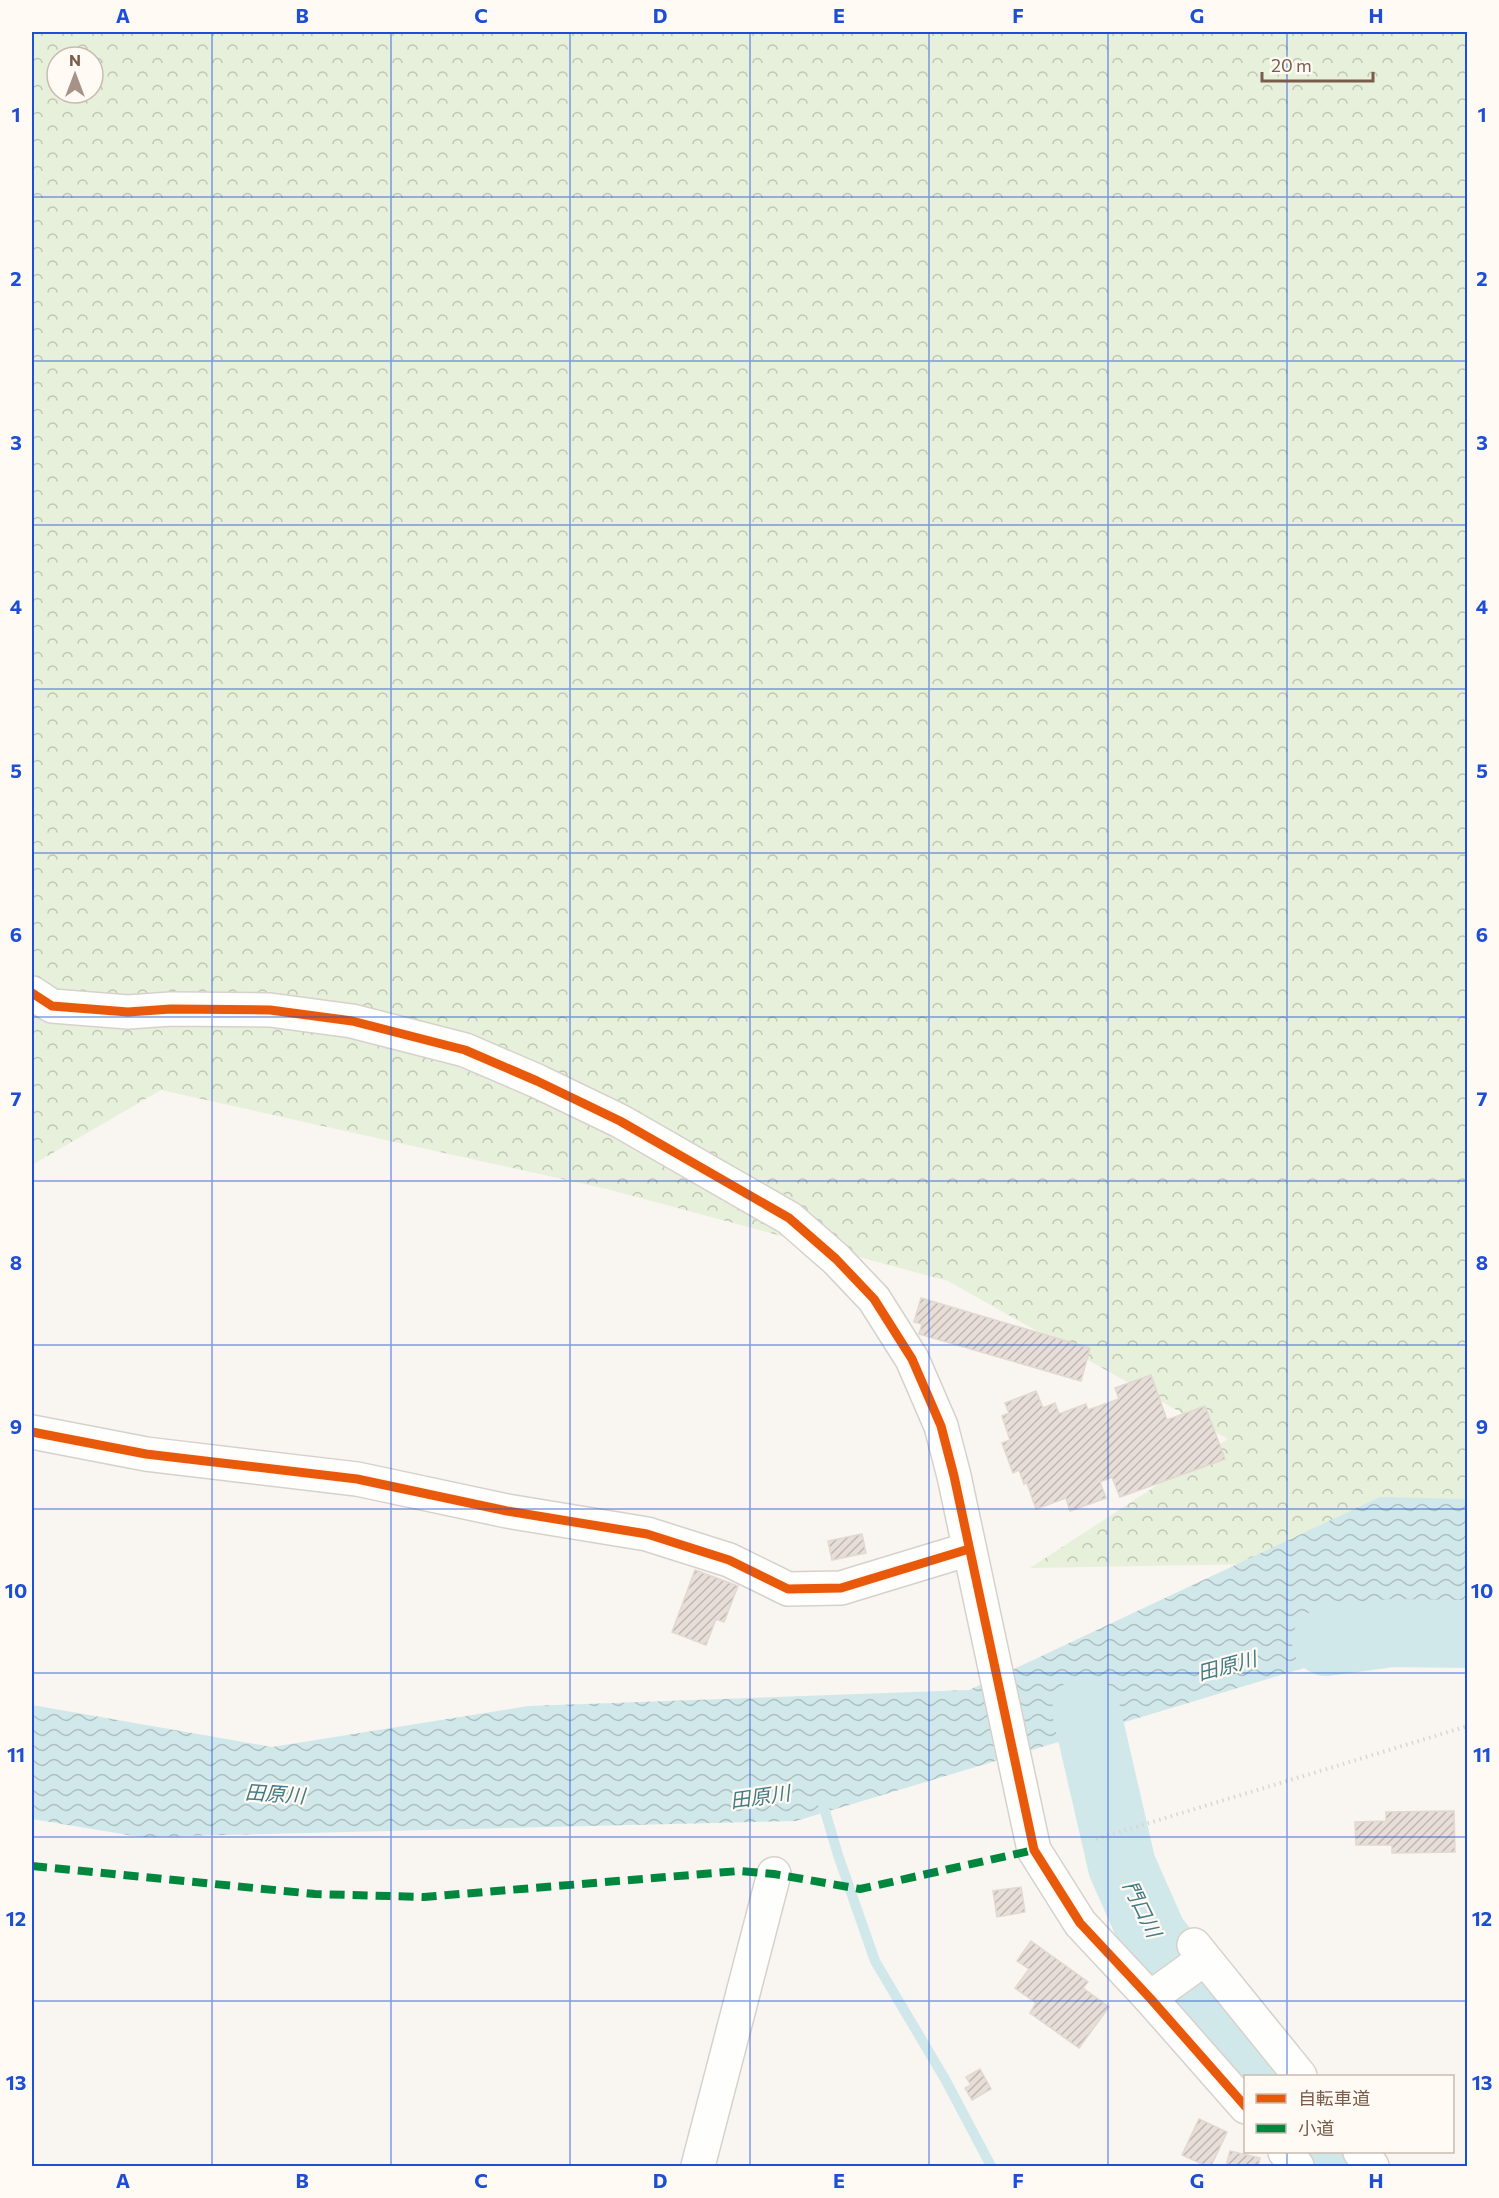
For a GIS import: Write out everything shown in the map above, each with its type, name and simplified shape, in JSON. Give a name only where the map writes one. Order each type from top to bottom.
[{"type":"street","points":[[32,993],[52,1005],[128,1012],[171,1009],[270,1010],[352,1021],[465,1050],[620,1120],[789,1218],[836,1259],[874,1299],[912,1359],[940,1426],[954,1476],[1034,1850],[1080,1923],[1150,1998],[1244,2106]]},
{"type":"street","points":[[32,1432],[146,1454],[357,1479],[507,1511],[647,1534],[729,1560],[788,1589],[841,1588],[970,1556]]},
{"type":"street","points":[[698,2166],[774,1874]]},
{"type":"street","points":[[1150,1998],[1194,1961],[1299,2075]]},
{"type":"street","points":[[1287,2153],[1297,2166]]},
{"type":"street","points":[[1362,2153],[1372,2166]]},
{"type":"path","points":[[1096,1839],[1467,1726]]},
{"type":"green space","points":[[32,32],[1467,32],[1467,1541],[1314,1563],[1030,1568],[1228,1439],[948,1281],[607,1189],[161,1090],[32,1165]]},
{"type":"water","points":[[1380,1497],[1467,1499],[1467,1619],[796,1821],[140,1837],[32,1819],[32,1705],[272,1747],[529,1706],[969,1690]]},
{"type":"building","points":[[921,1298],[1090,1348],[1081,1381],[919,1334],[922,1324],[914,1322]]},
{"type":"building","points":[[1151,1375],[1167,1420],[1205,1406],[1225,1459],[1120,1497],[1112,1477],[1100,1482],[1106,1498],[1070,1511],[1066,1498],[1036,1509],[1027,1483],[1024,1484],[1019,1470],[1013,1473],[1002,1443],[1010,1440],[1002,1416],[1009,1413],[1005,1403],[1036,1391],[1043,1408],[1055,1403],[1059,1414],[1086,1404],[1088,1410],[1119,1399],[1115,1388]]},
{"type":"building","points":[[862,1534],[866,1553],[832,1560],[828,1541]]},
{"type":"building","points":[[695,1570],[738,1586],[724,1622],[716,1619],[706,1645],[672,1632]]},
{"type":"building","points":[[1454,1811],[1455,1852],[1392,1853],[1392,1845],[1356,1845],[1355,1822],[1386,1821],[1386,1812]]},
{"type":"building","points":[[1021,1887],[1025,1912],[997,1917],[993,1891]]},
{"type":"building","points":[[1031,1941],[1088,1982],[1083,1988],[1109,2007],[1079,2048],[1030,2013],[1036,2003],[1015,1988],[1029,1969],[1017,1961]]},
{"type":"building","points":[[980,2069],[991,2089],[972,2100],[965,2088],[971,2085],[966,2077]]},
{"type":"building","points":[[1199,2119],[1227,2132],[1211,2166],[1182,2155]]},
{"type":"building","points":[[1230,2151],[1260,2158],[1258,2166],[1226,2166]]},
{"type":"waterway","name":"田原川","points":[[1326,1642],[1391,1633],[1468,1634]]},
{"type":"waterway","name":"門口川","points":[[1086,1710],[1122,1866],[1153,1936],[1263,2075]]},
{"type":"waterway","points":[[822,1801],[875,1961],[945,2079],[991,2166]]},
{"type":"waterway","name":"門口川","points":[[1327,2153],[1338,2166]]},
{"type":"marked path","points":[[32,1866],[315,1894],[424,1897],[739,1871],[774,1874],[860,1889],[1034,1850]]},
{"type":"cycle path","points":[[32,993],[52,1006],[128,1012],[171,1009],[270,1010],[352,1021],[465,1050],[537,1081],[620,1121],[789,1218],[836,1259],[874,1299],[912,1359],[941,1426],[954,1476],[1034,1850],[1080,1923],[1244,2105]]},
{"type":"cycle path","points":[[32,1432],[146,1454],[357,1479],[507,1511],[647,1534],[729,1560],[788,1589],[841,1588],[969,1549]]}]
